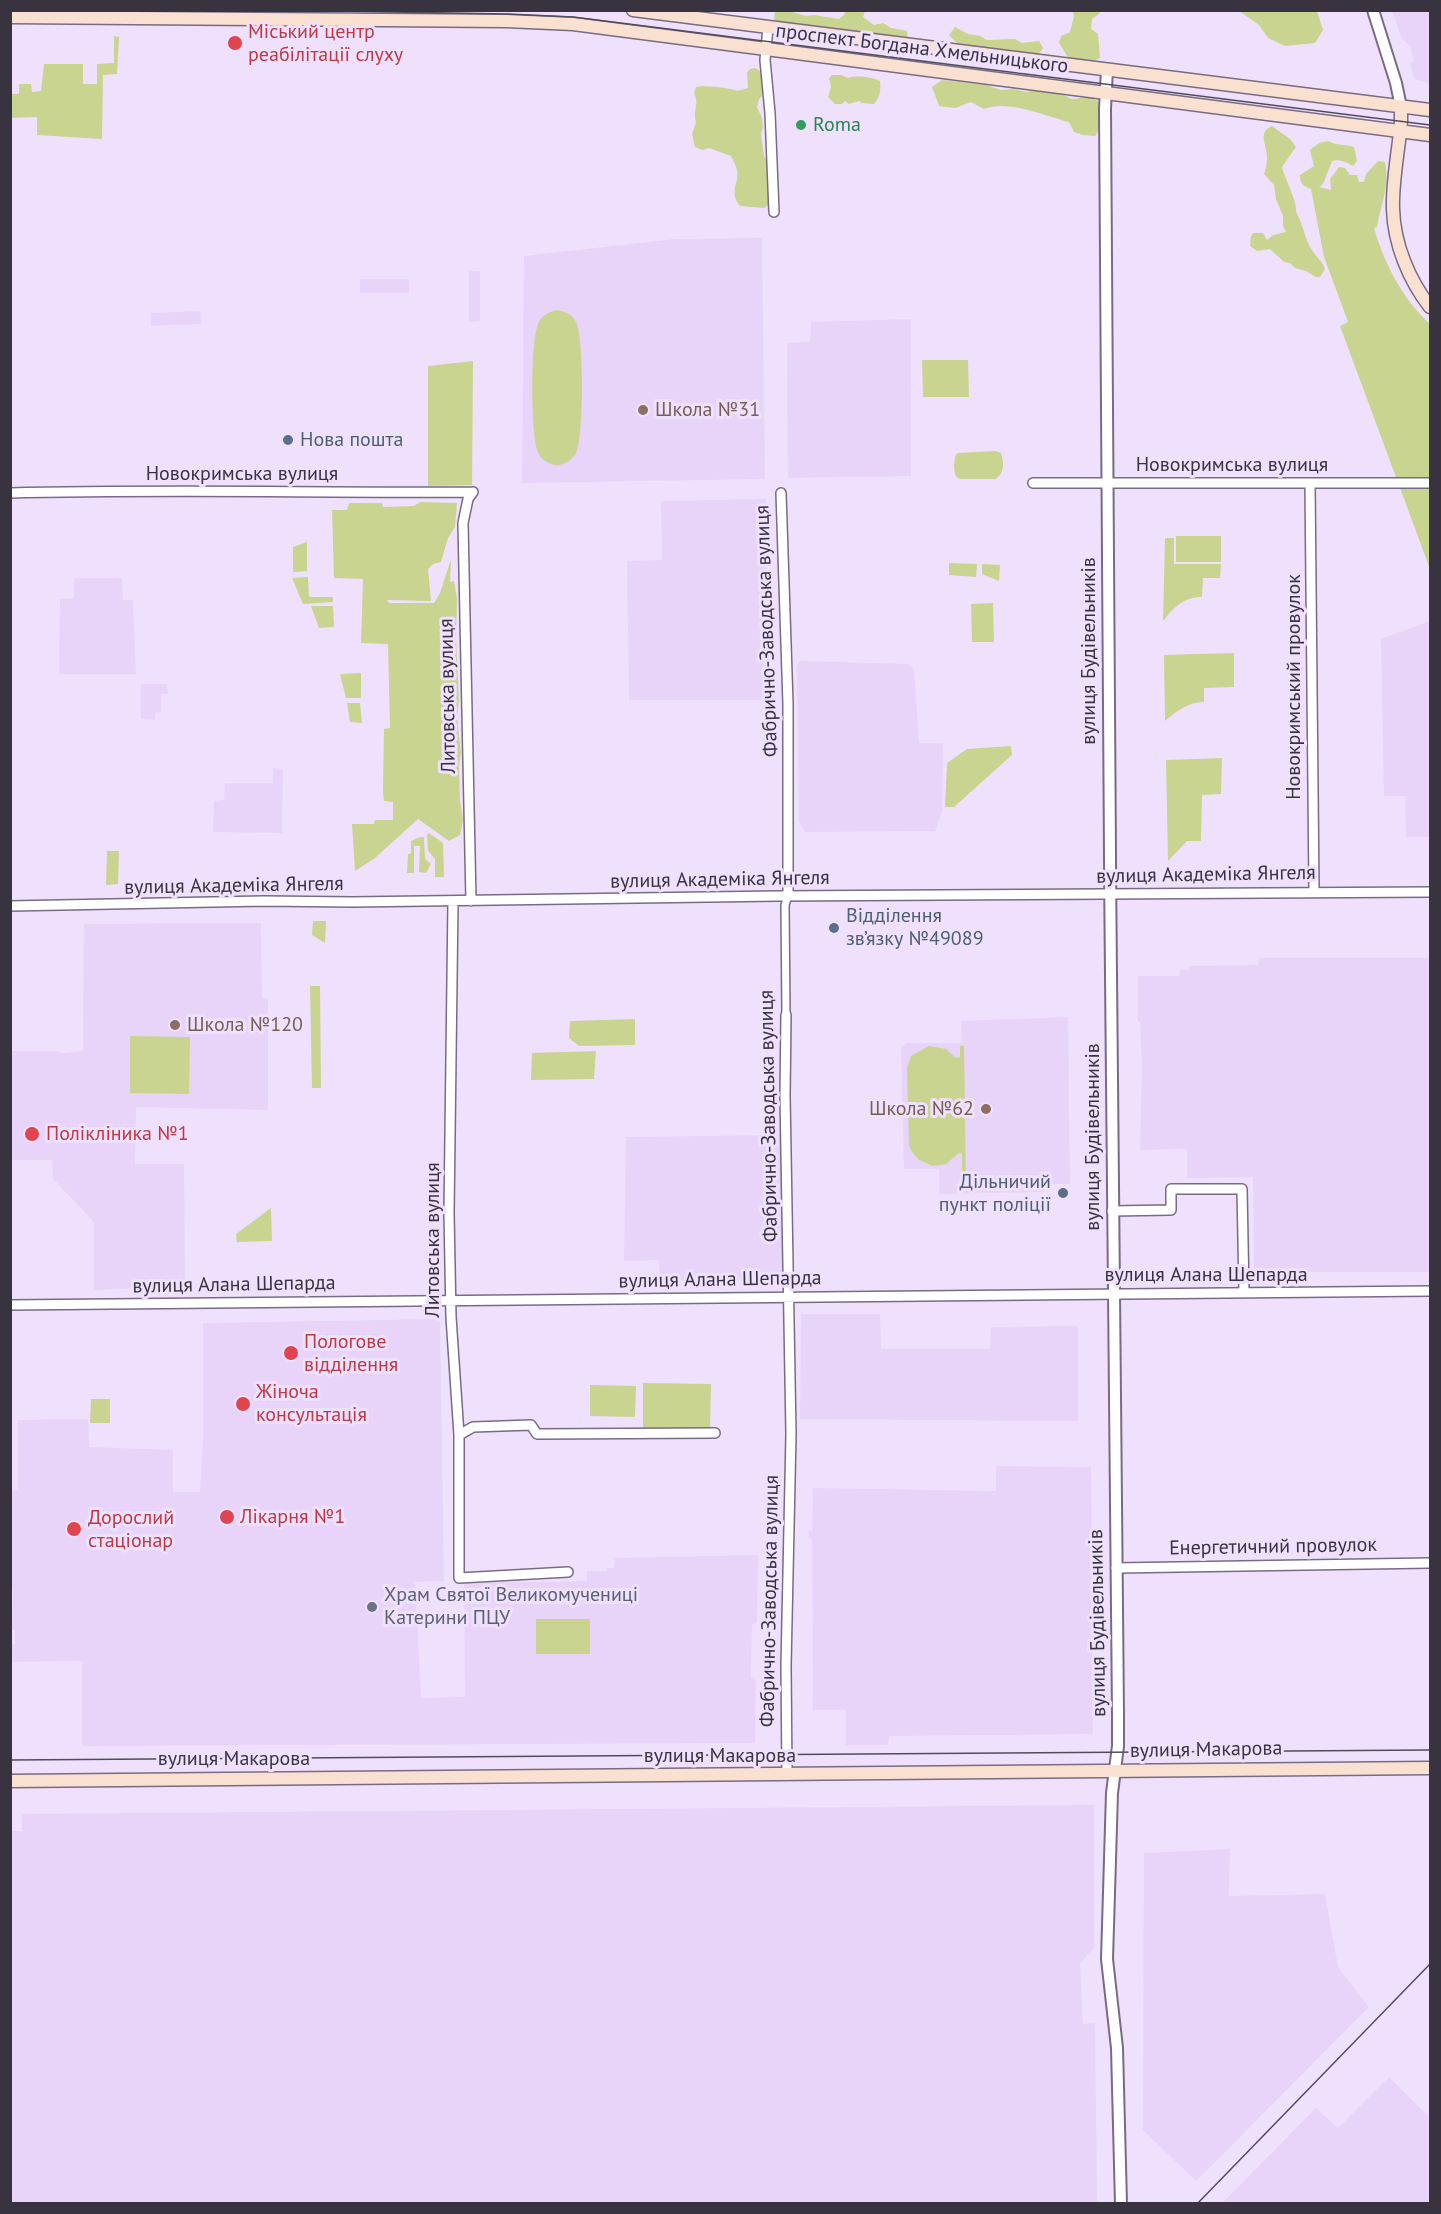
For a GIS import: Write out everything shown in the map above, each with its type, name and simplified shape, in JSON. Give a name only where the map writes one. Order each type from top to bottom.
[{"type":"main road","name":"проспект Богдана Хмельницького","points":[[633,10],[1431,110]]},
{"type":"main road","name":"проспект Богдана Хмельницького","points":[[10,17],[506,21],[573,24],[1431,135]]},
{"type":"main road","points":[[1401,106],[1401,131],[1393,208],[1395,231],[1408,268],[1421,294],[1431,307]]},
{"type":"main road","name":"вулиця Макарова","points":[[10,1780],[1431,1768]]},
{"type":"street","points":[[1373,10],[1391,65],[1401,106]]},
{"type":"street","points":[[768,27],[766,49],[774,212]]},
{"type":"street","name":"вулиця Будівельників","points":[[1107,69],[1105,92],[1106,484],[1112,1294],[1118,1713],[1112,1793],[1107,1959],[1117,2048],[1121,2204]]},
{"type":"street","name":"Новокримська вулиця","points":[[1033,483],[1431,483]]},
{"type":"street","name":"Новокримський провулок","points":[[1310,483],[1314,891]]},
{"type":"street","name":"Новокримська вулиця","points":[[10,493],[113,490],[226,493],[473,492]]},
{"type":"street","name":"Литовська вулиця","points":[[471,901],[463,523],[464,509],[473,492]]},
{"type":"street","name":"Фабрично-Заводська вулиця","points":[[781,493],[784,636],[788,683],[785,1096],[791,1434],[786,1666],[787,1775]]},
{"type":"street","name":"вулиця Академіка Янгеля","points":[[10,906],[264,901],[1109,895],[1314,891],[1431,892]]},
{"type":"street","name":"Литовська вулиця","points":[[453,901],[450,1301],[459,1435],[459,1578],[568,1572]]},
{"type":"street","points":[[1112,1211],[1171,1210],[1171,1189],[1242,1189],[1244,1293]]},
{"type":"street","name":"вулиця Алана Шепарда","points":[[10,1305],[1431,1292]]},
{"type":"street","points":[[459,1435],[473,1427],[531,1425],[537,1434],[715,1433]]},
{"type":"street","name":"Енергетичний провулок","points":[[1116,1568],[1431,1563]]},
{"type":"shaded area","points":[[1392,11],[1430,11],[1430,84],[1414,79],[1410,63],[1414,61],[1410,46],[1402,39]]},
{"type":"shaded area","name":"Школа №31","points":[[762,238],[765,479],[522,483],[524,256],[675,239]]},
{"type":"shaded area","points":[[469,271],[480,271],[480,321],[469,322]]},
{"type":"shaded area","points":[[360,279],[409,279],[409,293],[360,293]]},
{"type":"shaded area","points":[[200,311],[201,324],[151,326],[151,313]]},
{"type":"shaded area","points":[[911,319],[911,476],[788,478],[787,343],[810,342],[811,322]]},
{"type":"shaded area","points":[[766,499],[769,700],[629,700],[627,561],[662,560],[661,501]]},
{"type":"shaded area","points":[[74,578],[122,578],[123,600],[133,600],[136,674],[59,674],[60,599],[74,598]]},
{"type":"shaded area","points":[[1430,621],[1430,837],[1406,837],[1405,796],[1384,796],[1381,639]]},
{"type":"shaded area","points":[[800,661],[908,664],[914,669],[919,743],[943,743],[942,812],[935,831],[806,832],[799,822],[797,665]]},
{"type":"shaded area","points":[[141,684],[167,684],[168,694],[161,694],[161,712],[155,713],[155,720],[141,719]]},
{"type":"shaded area","points":[[273,768],[283,769],[282,833],[213,832],[214,801],[224,800],[225,783],[273,783]]},
{"type":"shaded area","points":[[261,923],[262,998],[268,999],[268,1110],[136,1107],[135,1164],[184,1164],[185,1287],[94,1290],[94,1222],[53,1179],[52,1160],[11,1160],[10,1051],[62,1053],[83,1051],[84,924]]},
{"type":"shaded area","points":[[1259,958],[1430,958],[1430,1272],[1254,1272],[1253,1177],[1187,1178],[1187,1149],[1140,1150],[1142,1064],[1140,1022],[1138,1022],[1138,976],[1179,976],[1180,970],[1189,970],[1189,966],[1258,965]]},
{"type":"shaded area","name":"Школа №62","points":[[1068,1017],[1070,1184],[1045,1184],[1045,1192],[939,1194],[939,1169],[904,1169],[901,1049],[906,1043],[962,1043],[961,1021]]},
{"type":"shaded area","points":[[782,1135],[784,1279],[660,1281],[659,1260],[624,1261],[626,1137]]},
{"type":"shaded area","points":[[801,1314],[880,1314],[881,1349],[990,1349],[991,1327],[1078,1326],[1078,1421],[800,1419]]},
{"type":"shaded area","name":"Лікарня №1","points":[[440,1319],[444,1581],[415,1582],[421,1698],[465,1697],[464,1583],[587,1581],[587,1571],[607,1571],[607,1568],[614,1568],[615,1558],[758,1555],[757,1622],[752,1625],[751,1667],[751,1678],[756,1681],[755,1743],[82,1746],[82,1661],[11,1662],[11,1644],[15,1644],[15,1630],[12,1630],[10,1491],[18,1490],[18,1420],[88,1419],[89,1447],[173,1450],[173,1492],[200,1492],[203,1438],[203,1323]]},
{"type":"shaded area","points":[[996,1466],[1091,1467],[1093,1734],[889,1736],[888,1745],[846,1745],[846,1710],[813,1710],[812,1539],[809,1539],[809,1531],[812,1531],[813,1488],[996,1491]]},
{"type":"shaded area","points":[[1094,1805],[1094,1947],[1080,1964],[1083,2024],[1095,2023],[1097,2203],[11,2203],[10,1826],[12,1831],[22,1831],[22,1814]]},
{"type":"shaded area","points":[[1230,1849],[1229,1896],[1325,1894],[1338,1967],[1369,2007],[1196,2181],[1143,2130],[1144,1853]]},
{"type":"shaded area","points":[[1389,2077],[1430,2118],[1430,2203],[1222,2203],[1316,2108],[1338,2128]]},
{"type":"green space","points":[[775,11],[839,19],[845,11],[865,11],[863,17],[874,25],[883,23],[891,28],[907,31],[908,39],[779,22],[774,19]]},
{"type":"green space","points":[[1073,11],[1100,11],[1092,19],[1091,29],[1098,34],[1100,58],[1092,62],[1069,59],[1059,43],[1061,36],[1070,32]]},
{"type":"green space","points":[[1241,11],[1317,11],[1323,30],[1315,43],[1285,46],[1268,38],[1259,25]]},
{"type":"green space","points":[[955,27],[987,40],[1015,39],[1022,43],[1039,41],[1043,48],[1038,55],[1031,56],[997,51],[990,47],[962,48],[949,35]]},
{"type":"green space","points":[[114,36],[119,37],[117,74],[103,75],[102,139],[37,135],[37,117],[11,118],[11,94],[19,94],[19,84],[31,84],[32,92],[41,91],[44,64],[83,64],[83,84],[97,84],[97,64],[114,63]]},
{"type":"green space","points":[[755,68],[760,71],[763,85],[762,96],[757,107],[762,118],[761,134],[764,156],[770,167],[770,204],[764,208],[740,206],[735,196],[737,170],[731,156],[709,148],[702,150],[695,147],[692,134],[696,122],[694,93],[696,87],[717,87],[737,91],[748,88],[747,73],[750,69]]},
{"type":"green space","points":[[832,75],[848,78],[873,78],[880,81],[878,99],[874,104],[859,101],[849,104],[845,101],[842,104],[835,104],[828,97],[831,87],[829,78]]},
{"type":"green space","points":[[942,80],[986,85],[1001,90],[1014,89],[1026,92],[1035,90],[1062,94],[1071,99],[1091,97],[1102,104],[1102,125],[1095,136],[1083,135],[1074,132],[1069,122],[1015,107],[993,106],[984,109],[971,102],[955,108],[939,106],[932,87]]},
{"type":"green space","points":[[1272,126],[1290,139],[1296,147],[1282,167],[1308,243],[1325,269],[1320,277],[1284,262],[1270,249],[1257,251],[1250,246],[1253,233],[1263,233],[1267,240],[1273,235],[1286,232],[1274,185],[1264,174],[1267,153],[1264,136],[1267,129]]},
{"type":"green space","points":[[1328,141],[1354,147],[1357,161],[1353,166],[1343,161],[1332,161],[1323,184],[1319,187],[1331,190],[1330,179],[1339,167],[1345,168],[1350,175],[1357,175],[1359,182],[1364,182],[1366,174],[1378,161],[1385,162],[1386,186],[1377,227],[1374,228],[1383,255],[1403,292],[1430,324],[1430,569],[1340,326],[1348,322],[1324,257],[1311,189],[1301,183],[1300,175],[1314,166],[1310,150],[1319,143]]},
{"type":"green space","points":[[557,310],[570,315],[579,331],[582,388],[579,444],[576,453],[568,462],[557,465],[544,460],[537,449],[532,384],[534,346],[539,322],[545,315]]},
{"type":"green space","points":[[922,360],[968,360],[969,397],[923,397]]},
{"type":"green space","points":[[473,361],[472,485],[428,486],[428,366]]},
{"type":"green space","points":[[996,451],[1001,453],[1003,460],[1003,468],[998,477],[995,479],[957,478],[954,466],[957,453]]},
{"type":"green space","points":[[420,502],[457,503],[455,527],[448,538],[441,562],[433,564],[428,569],[431,601],[387,600],[389,603],[434,603],[440,593],[451,559],[450,582],[454,581],[457,599],[459,701],[457,717],[461,753],[460,801],[463,820],[460,835],[449,841],[418,819],[375,858],[355,871],[352,824],[374,824],[375,820],[393,820],[393,802],[384,801],[383,792],[384,729],[390,728],[388,644],[361,643],[363,579],[334,578],[332,510],[347,510],[349,503],[382,503],[383,507],[414,506]]},
{"type":"green space","points":[[1176,536],[1221,536],[1221,562],[1176,562]]},
{"type":"green space","points":[[1165,538],[1174,538],[1174,564],[1221,564],[1220,578],[1203,578],[1202,597],[1196,597],[1180,604],[1163,621]]},
{"type":"green space","points":[[307,542],[307,571],[293,572],[293,547]]},
{"type":"green space","points":[[949,563],[977,564],[976,577],[949,575]]},
{"type":"green space","points":[[982,564],[1000,565],[999,581],[982,574]]},
{"type":"green space","points":[[308,577],[309,597],[333,597],[333,602],[303,604],[292,578]]},
{"type":"green space","points":[[993,603],[994,642],[972,642],[971,604]]},
{"type":"green space","points":[[311,606],[333,606],[334,627],[319,628]]},
{"type":"green space","points":[[1234,653],[1234,687],[1204,688],[1204,702],[1188,705],[1165,721],[1164,655]]},
{"type":"green space","points":[[361,673],[361,698],[346,698],[340,674]]},
{"type":"green space","points":[[347,703],[360,703],[362,723],[350,722]]},
{"type":"green space","points":[[1011,746],[1012,755],[954,807],[945,807],[947,763],[967,749]]},
{"type":"green space","points":[[1222,758],[1221,794],[1202,795],[1201,841],[1187,841],[1168,861],[1166,760]]},
{"type":"green space","points":[[429,833],[443,843],[444,877],[435,877],[435,859],[428,851],[427,835]]},
{"type":"green space","points":[[424,837],[425,859],[431,864],[426,873],[419,872],[420,846],[414,846],[414,873],[407,873],[411,841]]},
{"type":"green space","points":[[107,851],[119,851],[118,884],[106,885]]},
{"type":"green space","points":[[313,921],[326,921],[325,943],[312,935]]},
{"type":"green space","points":[[310,986],[320,986],[321,1088],[312,1088]]},
{"type":"green space","points":[[635,1019],[635,1045],[579,1046],[569,1038],[570,1021]]},
{"type":"green space","points":[[130,1036],[190,1037],[189,1094],[130,1093]]},
{"type":"green space","points":[[929,1046],[946,1049],[956,1058],[960,1057],[960,1046],[964,1046],[966,1188],[962,1188],[962,1154],[959,1153],[946,1164],[933,1166],[919,1160],[909,1145],[907,1068],[911,1056]]},
{"type":"green space","points":[[596,1051],[594,1079],[531,1080],[532,1053]]},
{"type":"green space","points":[[271,1208],[272,1241],[237,1242],[236,1234]]},
{"type":"green space","points":[[643,1383],[711,1384],[710,1429],[643,1428]]},
{"type":"green space","points":[[590,1385],[636,1386],[635,1417],[590,1416]]},
{"type":"green space","points":[[91,1399],[110,1399],[110,1423],[90,1423]]},
{"type":"green space","points":[[536,1619],[590,1619],[590,1654],[536,1654]]},
{"type":"tram line","points":[[278,10],[573,17],[1430,125]]},
{"type":"tram line","points":[[10,1760],[1430,1750]]},
{"type":"tram line","points":[[1197,2204],[1430,1964]]},
{"type":"place","name":"Міський центр реабілітації слуху","points":[[235,43]]},
{"type":"place","name":"Roma","points":[[801,125]]},
{"type":"place","name":"Школа №31","points":[[643,410]]},
{"type":"place","name":"Нова пошта","points":[[288,440]]},
{"type":"place","name":"Відділення зв’язку №49089","points":[[834,928]]},
{"type":"place","name":"Школа №120","points":[[175,1025]]},
{"type":"place","name":"Школа №62","points":[[986,1109]]},
{"type":"place","name":"Полікліника №1","points":[[32,1134]]},
{"type":"place","name":"Дільничий пункт поліції","points":[[1063,1193]]},
{"type":"place","name":"Пологове відділення","points":[[291,1353]]},
{"type":"place","name":"Жіноча консультація","points":[[243,1404]]},
{"type":"place","name":"Лікарня №1","points":[[227,1517]]},
{"type":"place","name":"Дорослий стаціонар","points":[[74,1529]]},
{"type":"place","name":"Храм Святої Великомучениці Катерини ПЦУ","points":[[372,1607]]}]
